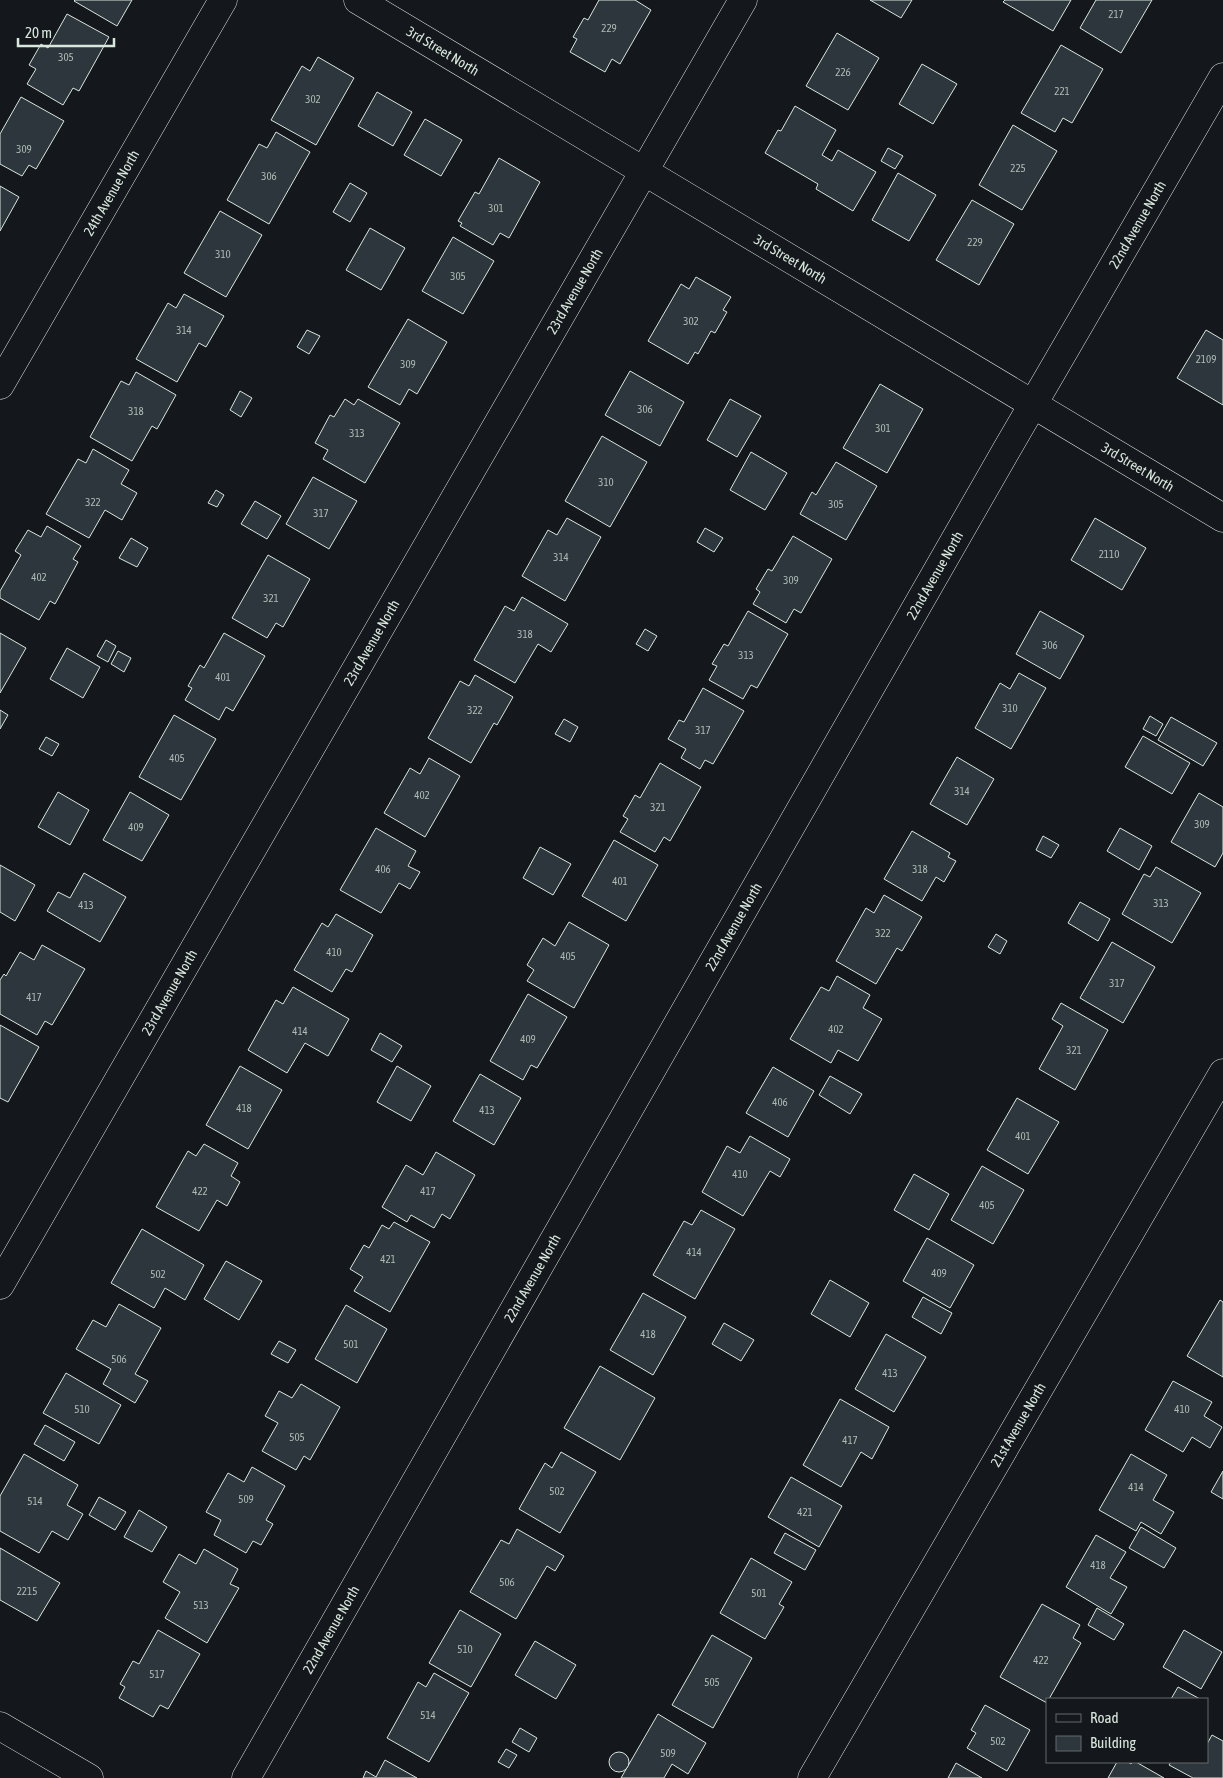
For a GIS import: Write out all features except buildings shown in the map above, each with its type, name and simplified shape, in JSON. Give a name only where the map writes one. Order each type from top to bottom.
[{"type":"street","name":"24th Avenue North","points":[[0,385],[224,0]]},
{"type":"street","name":"3rd Street North","points":[[358,0],[1223,518]]},
{"type":"street","name":"23rd Avenue North","points":[[0,1285],[742,0]]},
{"type":"street","name":"22nd Avenue North","points":[[246,1778],[1032,404],[1223,76]]},
{"type":"street","name":"21st Avenue North","points":[[812,1778],[1223,1073]]},
{"type":"street","points":[[0,1726],[89,1778]]}]
